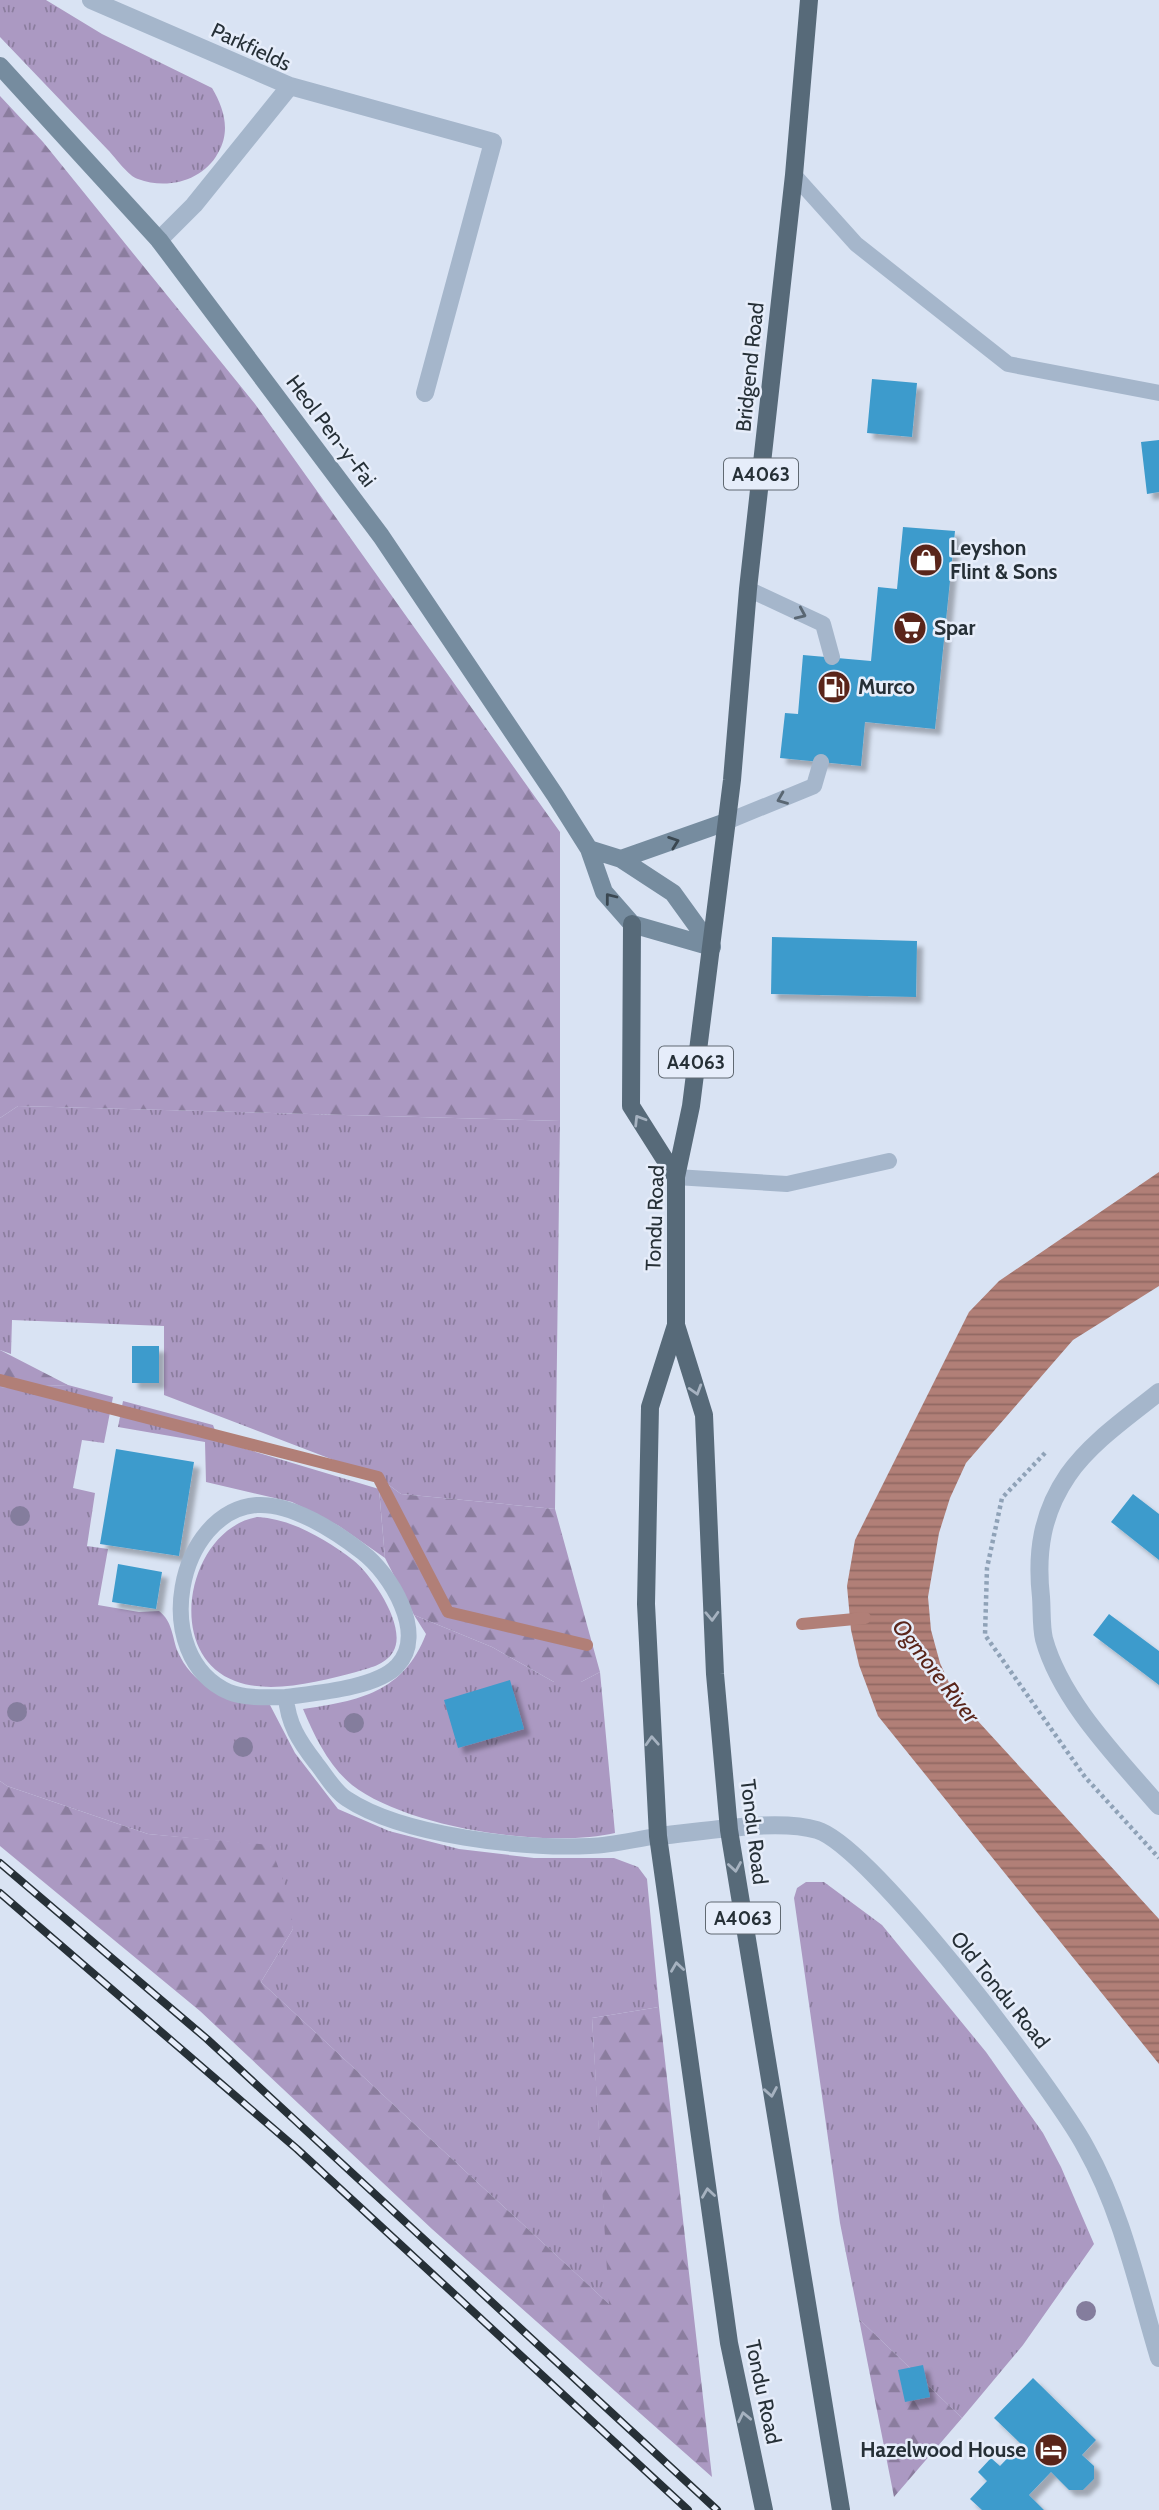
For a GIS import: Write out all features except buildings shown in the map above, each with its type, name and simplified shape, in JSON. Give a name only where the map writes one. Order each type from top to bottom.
[{"type":"main road","name":"Bridgend Road","points":[[712,947],[744,666],[748,589],[794,175],[809,0]]},
{"type":"main road","points":[[632,924],[631,1106],[676,1177]]},
{"type":"main road","name":"Tondu Road","points":[[712,947],[691,1106],[676,1177],[676,1325],[704,1415],[715,1674],[729,1830],[841,2510]]},
{"type":"main road","name":"Tondu Road","points":[[676,1325],[650,1407],[646,1604],[659,1836],[729,2343],[764,2510]]},
{"type":"street","name":"Parkfields","points":[[91,0],[290,86],[194,205],[159,240]]},
{"type":"street","name":"Heol Pen-y-Fai","points":[[0,66],[159,240],[381,536],[590,849],[604,892],[632,924]]},
{"type":"street","points":[[290,86],[493,142],[425,393]]},
{"type":"street","points":[[621,859],[726,822]]},
{"type":"street","points":[[590,849],[621,859],[673,893],[712,947]]},
{"type":"street","points":[[632,924],[712,947]]},
{"type":"street","points":[[1159,1392],[1106,1435],[1070,1472],[1055,1497],[1037,1564],[1044,1639],[1060,1675],[1093,1729],[1159,1805]]},
{"type":"street","name":"Old Tondu Road","points":[[659,1836],[796,1826],[828,1834],[893,1896],[950,1962],[1033,2067],[1086,2148],[1115,2214],[1159,2358]]},
{"type":"lane","points":[[794,175],[856,244],[1008,364],[1159,393]]},
{"type":"lane","points":[[748,589],[823,624],[832,657]]},
{"type":"lane","points":[[726,822],[814,786],[821,762]]},
{"type":"lane","points":[[676,1177],[788,1184],[889,1161]]},
{"type":"lane","points":[[273,1506],[289,1510],[363,1553],[392,1589],[410,1632],[404,1657],[385,1675],[345,1687],[286,1697],[248,1697],[230,1692],[214,1683],[191,1657],[180,1626],[182,1589],[200,1544],[210,1528],[224,1516],[241,1508],[273,1506]]},
{"type":"lane","points":[[286,1697],[288,1720],[302,1746],[345,1799],[393,1820],[461,1837],[535,1846],[592,1846],[659,1836]]},
{"type":"green space","points":[[0,0],[46,0],[102,34],[212,88],[223,112],[225,128],[222,145],[211,163],[194,176],[172,183],[149,182],[130,174],[0,37]]},
{"type":"green space","points":[[0,96],[43,142],[255,404],[560,832],[560,1121],[18,1106],[0,1118]]},
{"type":"green space","points":[[18,1106],[560,1121],[555,1509],[401,1494],[378,1477],[164,1395],[164,1326],[12,1320],[11,1354],[0,1350],[0,1118]]},
{"type":"green space","points":[[0,1350],[68,1385],[0,1388]]},
{"type":"green space","points":[[68,1385],[113,1397],[104,1443],[82,1440],[73,1488],[95,1493],[87,1546],[108,1549],[98,1605],[139,1612],[159,1611],[169,1624],[184,1664],[193,1675],[215,1691],[241,1700],[270,1705],[295,1753],[338,1809],[389,1831],[459,1849],[534,1858],[614,1858],[638,1867],[647,1879],[659,2007],[592,2018],[610,2305],[261,1982],[293,1929],[270,1846],[148,1834],[7,1786],[0,1781],[0,1388]]},
{"type":"green space","points":[[123,1401],[213,1425],[219,1441],[379,1489],[385,1558],[339,1526],[292,1502],[206,1482],[205,1442],[118,1427]]},
{"type":"green space","points":[[378,1477],[401,1494],[555,1509],[600,1672],[581,1682],[554,1682],[492,1647],[414,1615],[385,1558]]},
{"type":"green space","points":[[258,1517],[296,1526],[320,1538],[353,1560],[370,1578],[386,1603],[396,1630],[393,1652],[386,1660],[356,1672],[280,1687],[249,1685],[235,1681],[212,1667],[198,1646],[192,1620],[193,1593],[201,1567],[215,1543],[234,1526]]},
{"type":"green space","points":[[414,1615],[492,1647],[554,1682],[581,1682],[600,1672],[615,1833],[553,1838],[479,1831],[407,1813],[376,1800],[343,1777],[323,1750],[303,1709],[361,1697],[392,1681],[417,1654],[426,1634]]},
{"type":"green space","points":[[0,1781],[7,1786],[148,1834],[270,1845],[290,1899],[293,1929],[261,1982],[609,2304],[592,2018],[659,2007],[712,2477],[432,2229],[200,2011],[0,1846]]},
{"type":"green space","points":[[806,1882],[824,1882],[882,1925],[986,2052],[1043,2133],[1061,2167],[1094,2244],[1023,2345],[962,2418],[859,2319],[840,2223],[794,1898],[797,1888]]},
{"type":"green space","points":[[859,2319],[962,2418],[894,2497]]},
{"type":"water","name":"Ogmore River","points":[[1159,1172],[1159,1286],[1073,1340],[966,1463],[950,1498],[939,1533],[928,1597],[931,1630],[940,1663],[955,1696],[1159,1919],[1159,2064],[878,1716],[859,1665],[851,1630],[847,1586],[855,1540],[969,1312],[999,1281]]},
{"type":"waterway","points":[[0,1380],[378,1477],[448,1612],[587,1645]]},
{"type":"waterway","points":[[802,1624],[865,1618]]},
{"type":"railway","points":[[0,1863],[207,2039],[717,2510]]},
{"type":"railway","points":[[0,1893],[297,2149],[688,2510]]},
{"type":"place","name":"Leyshon Flint & Sons","points":[[926,560]]},
{"type":"place","name":"Spar","points":[[910,628]]},
{"type":"place","name":"Murco","points":[[834,687]]},
{"type":"place","name":"Hazelwood House","points":[[1051,2450]]}]
